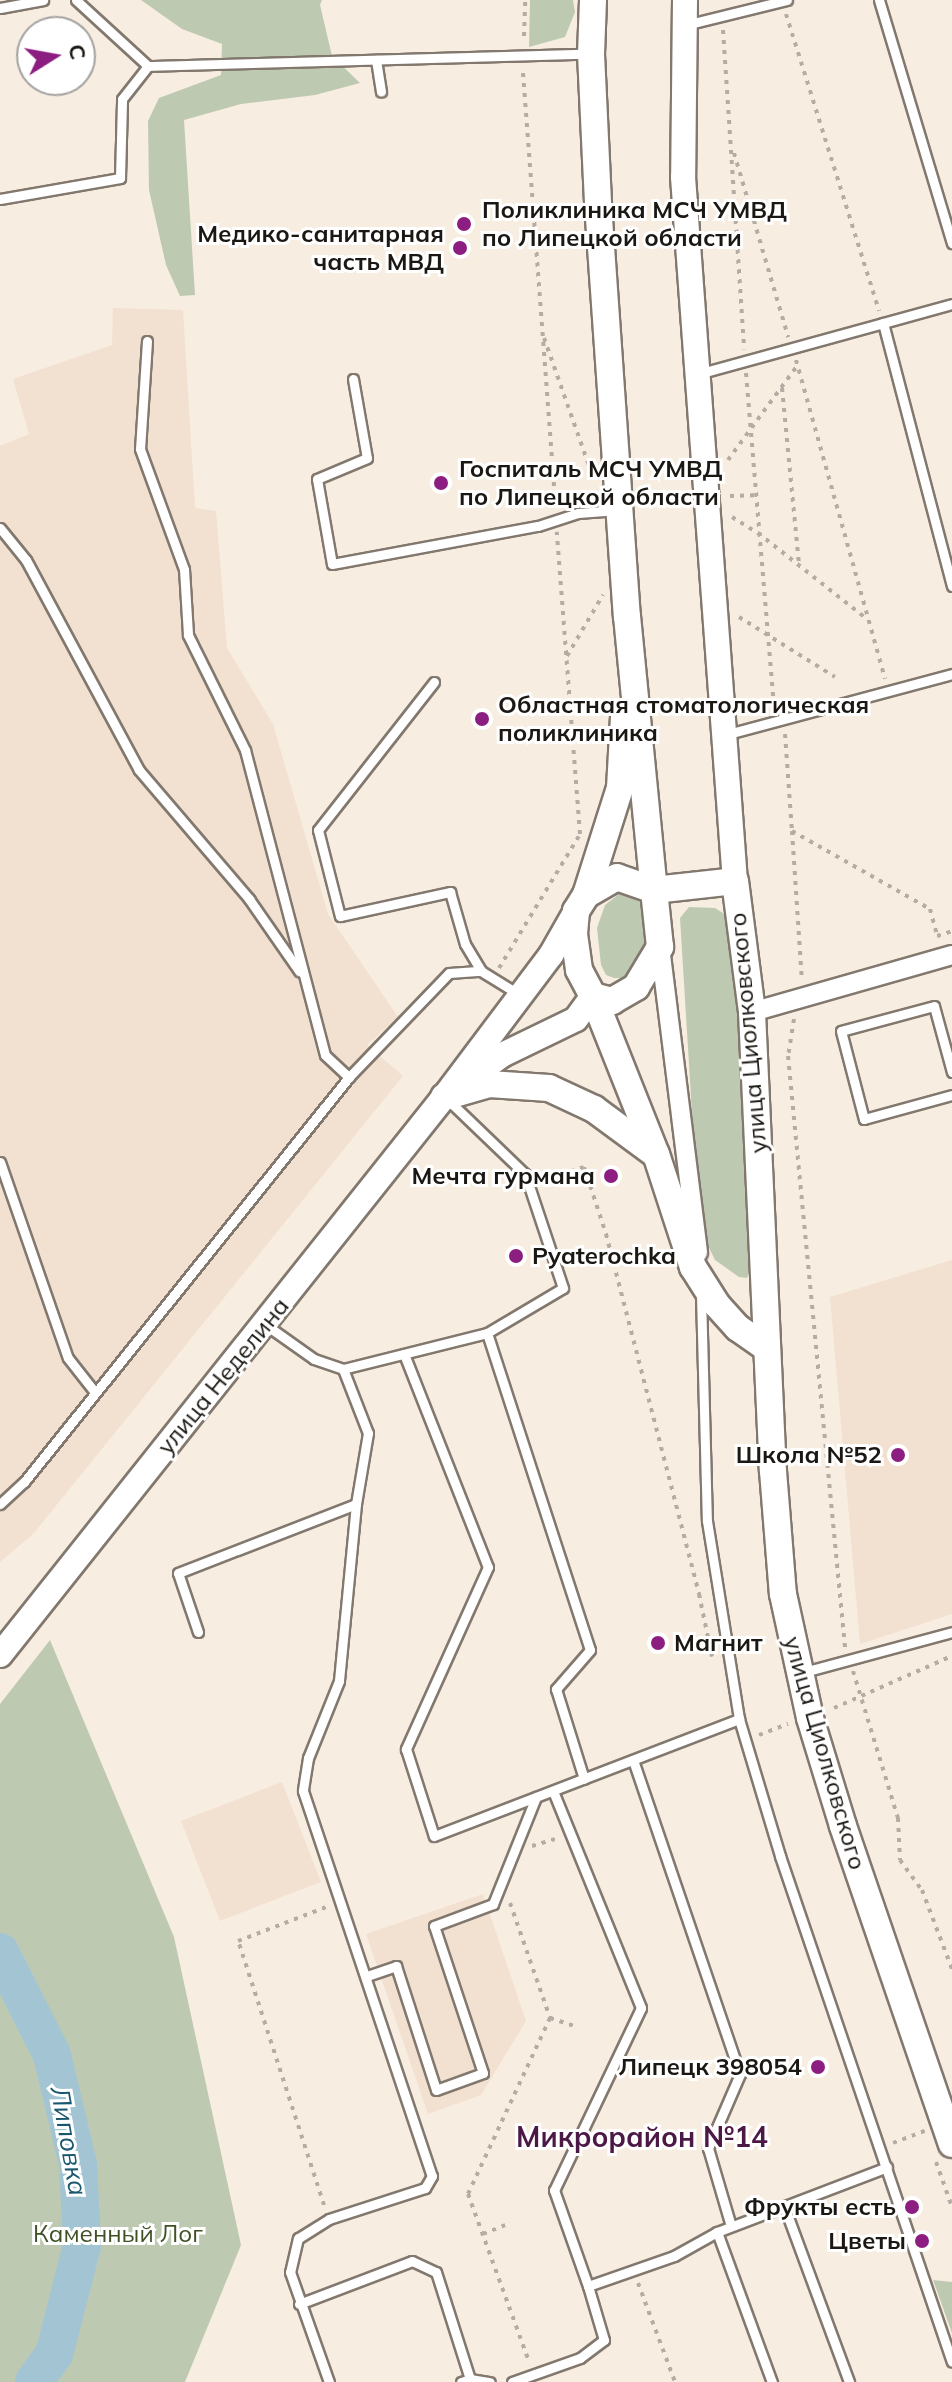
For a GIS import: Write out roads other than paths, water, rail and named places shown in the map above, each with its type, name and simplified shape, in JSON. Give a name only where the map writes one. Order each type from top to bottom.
[{"type":"main road","points":[[593,0],[591,54],[610,511],[627,616],[660,947],[636,987],[612,1001],[593,996]]},
{"type":"main road","points":[[627,616],[620,788],[581,903],[574,934],[579,970],[593,996],[656,1154],[693,1267],[738,1328],[767,1348]]},
{"type":"main road","points":[[581,903],[617,877],[654,890]]},
{"type":"main road","name":"улица Циолковского","points":[[654,890],[735,881],[752,1012],[767,1348],[783,1594],[800,1673],[843,1826],[939,2148]]},
{"type":"main road","points":[[444,1097],[489,1084],[549,1088],[594,1109],[656,1154]]},
{"type":"street","points":[[685,0],[682,26],[683,177],[735,881]]},
{"type":"street","name":"улица Неделина","points":[[0,1655],[444,1097],[521,996],[581,903]]},
{"type":"street","points":[[660,947],[701,1280]]},
{"type":"street","points":[[752,1012],[952,955]]},
{"type":"street","name":"улица Неделина","points":[[444,1097],[502,1055],[576,1019],[593,996]]},
{"type":"lane","points":[[0,8],[43,0]]},
{"type":"lane","points":[[76,0],[148,66],[591,54]]},
{"type":"lane","points":[[879,0],[952,243]]},
{"type":"lane","points":[[682,26],[785,1]]},
{"type":"lane","points":[[376,60],[381,92]]},
{"type":"lane","points":[[0,199],[120,178],[122,99],[148,66]]},
{"type":"lane","points":[[698,374],[952,304]]},
{"type":"lane","points":[[883,323],[952,586]]},
{"type":"lane","points":[[147,341],[140,449],[184,569],[188,635],[245,750],[325,1055],[349,1077]]},
{"type":"lane","points":[[353,379],[367,458],[317,479],[332,564],[610,511]]},
{"type":"lane","points":[[0,528],[26,560],[139,770],[249,899],[304,978]]},
{"type":"lane","points":[[724,735],[952,674]]},
{"type":"lane","points":[[434,682],[318,830],[340,916],[450,892],[465,944],[481,971],[521,996]]},
{"type":"lane","points":[[0,1504],[24,1482],[349,1077],[449,973],[481,971]]},
{"type":"lane","points":[[952,1070],[934,1006],[841,1031],[864,1119],[952,1095]]},
{"type":"lane","points":[[265,1324],[314,1359],[343,1369],[487,1333],[563,1288],[525,1174],[444,1097]]},
{"type":"lane","points":[[0,1162],[68,1358],[94,1391]]},
{"type":"lane","points":[[701,1280],[707,1521],[739,1719],[780,1856],[952,2362]]},
{"type":"lane","points":[[487,1333],[590,1650],[556,1689],[584,1779]]},
{"type":"lane","points":[[404,1354],[488,1567],[406,1749],[434,1836],[739,1719]]},
{"type":"lane","points":[[329,2382],[290,2272],[298,2238],[329,2219],[425,2188],[432,2176],[303,1791],[308,1758],[339,1681],[356,1504],[368,1433],[343,1369]]},
{"type":"lane","points":[[198,1632],[178,1573],[356,1504]]},
{"type":"lane","points":[[800,1673],[952,1632]]},
{"type":"lane","points":[[633,1760],[740,2074],[708,2148],[731,2226]]},
{"type":"lane","points":[[512,2382],[580,2358],[604,2340],[554,2190],[641,2008],[553,1791]]},
{"type":"lane","points":[[367,1976],[396,1966],[436,2090],[483,2073],[434,1926],[493,1904],[536,1797]]},
{"type":"lane","points":[[588,2286],[674,2256],[731,2226],[887,2167]]},
{"type":"lane","points":[[784,2206],[849,2382]]},
{"type":"lane","points":[[717,2232],[772,2382]]},
{"type":"lane","points":[[299,2304],[412,2261],[436,2272],[466,2380],[484,2382]]},
{"type":"waterway","name":"Липовка","points":[[0,1952],[52,2055],[78,2164],[82,2246],[54,2354],[34,2382]]},
{"type":"place","name":"Поликлиника МСЧ УМВД по Липецкой области","points":[[464,224]]},
{"type":"place","name":"Медико-санитарная часть МВД","points":[[460,248]]},
{"type":"place","name":"Госпиталь МСЧ УМВД по Липецкой области","points":[[441,483]]},
{"type":"place","name":"Областная стоматологическая поликлиника","points":[[482,719]]},
{"type":"place","name":"Мечта гурмана","points":[[611,1176]]},
{"type":"place","name":"Pyaterochka","points":[[516,1256]]},
{"type":"place","name":"Школа №52","points":[[898,1455]]},
{"type":"place","name":"Магнит","points":[[658,1643]]},
{"type":"place","name":"Липецк 398054","points":[[818,2067]]},
{"type":"place","name":"Фрукты есть","points":[[912,2207]]},
{"type":"place","name":"Цветы","points":[[922,2241]]},
{"type":"district","name":"Микрорайон №14","points":[[642,2137]]},
{"type":"park label","name":"Каменный Лог","points":[[118,2234]]}]
